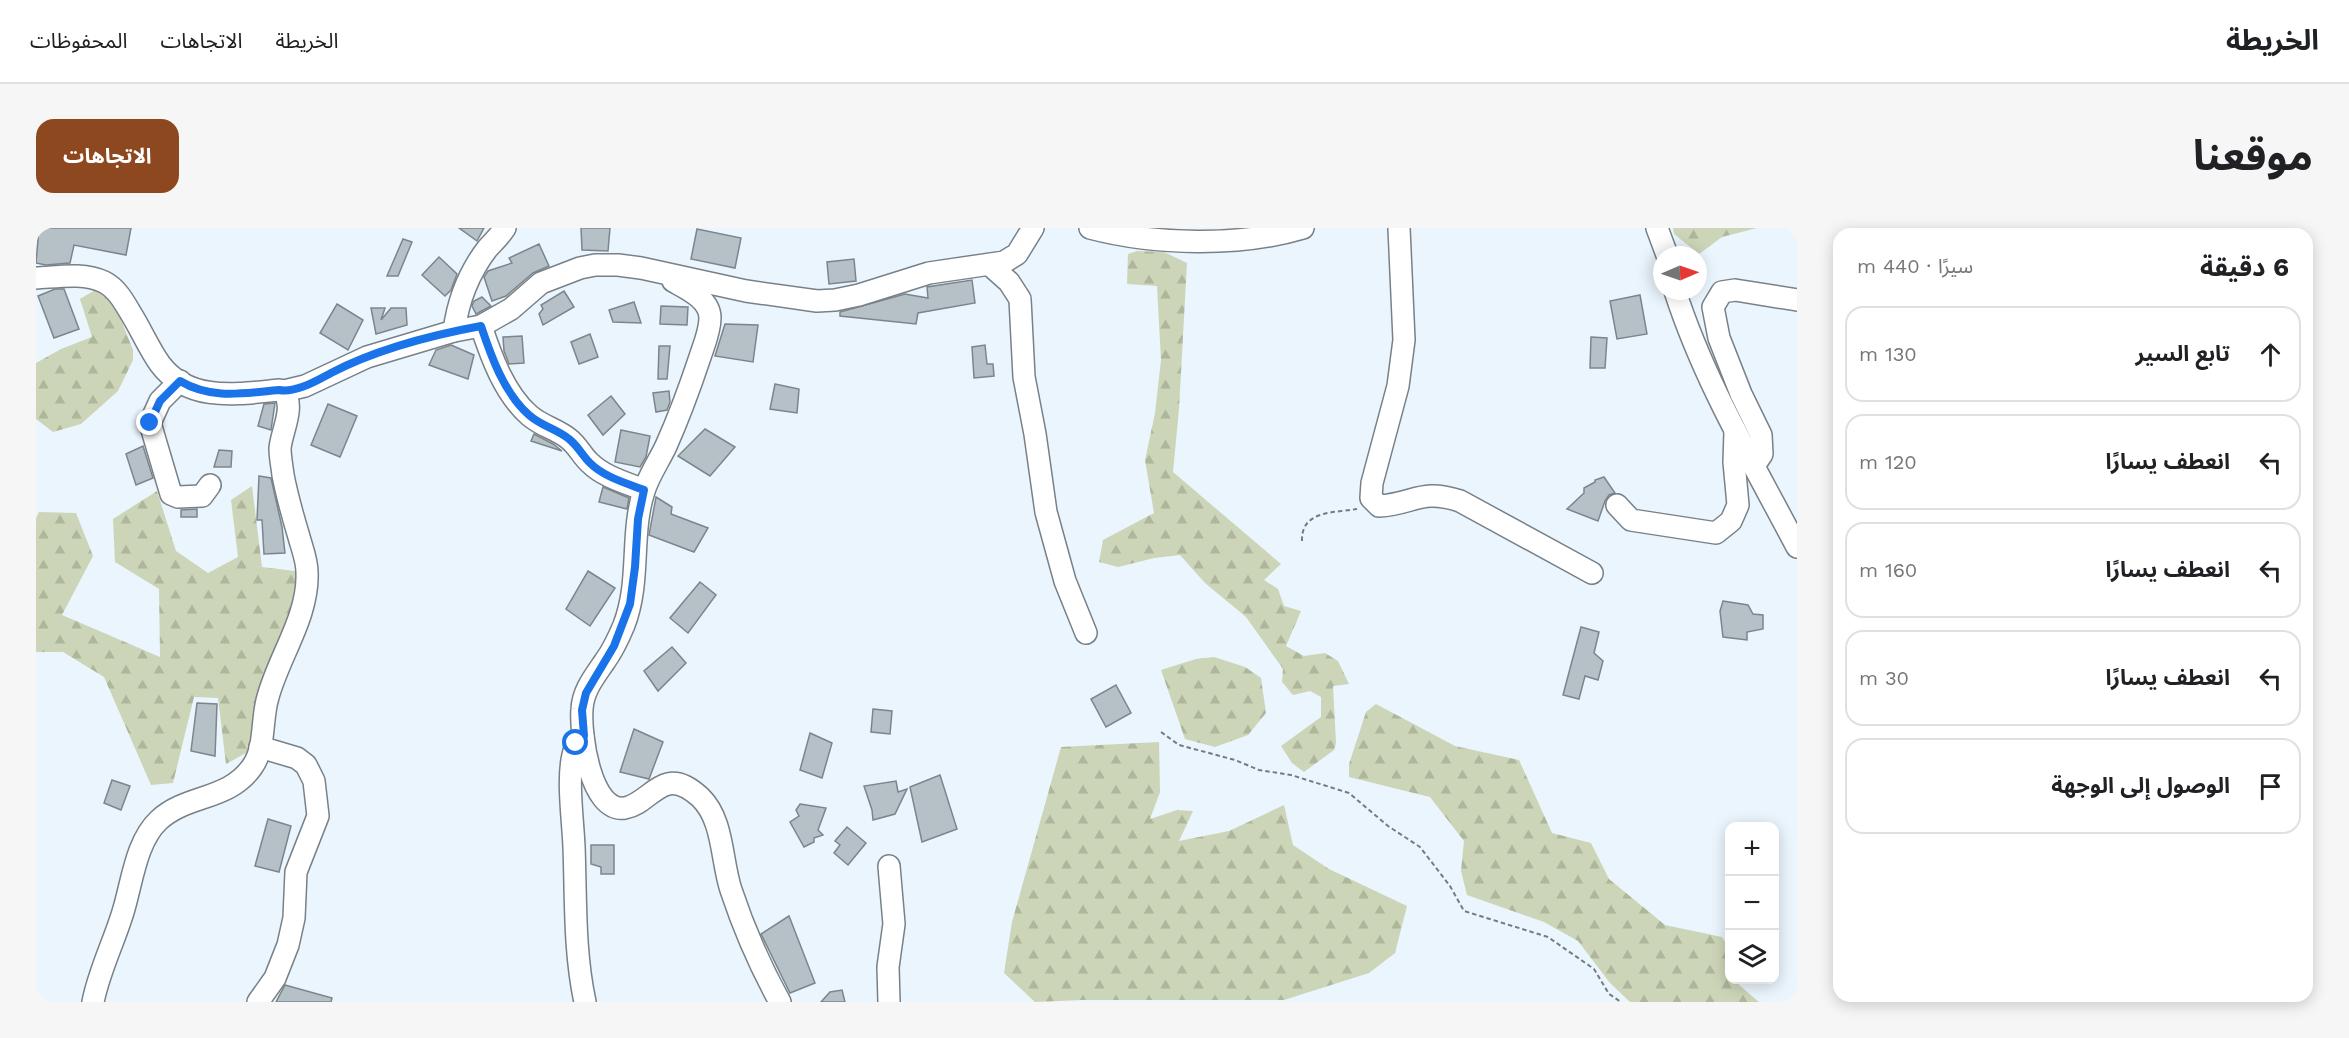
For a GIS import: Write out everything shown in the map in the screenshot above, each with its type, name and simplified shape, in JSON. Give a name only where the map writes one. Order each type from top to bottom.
[{"type":"street","points":[[454,331],[457,306],[463,291],[487,249],[506,228]]},
{"type":"street","points":[[36,278],[78,277],[94,278],[105,282],[116,290],[124,301],[168,373],[180,381],[209,393],[229,395],[284,391],[305,386],[367,357],[454,331],[481,326],[511,309],[541,283],[580,268],[595,265],[618,265],[746,291],[817,301],[835,300],[945,269],[1004,262],[1017,254],[1033,228]]},
{"type":"street","points":[[1090,228],[1150,238],[1216,241],[1251,240],[1303,228]]},
{"type":"street","points":[[1399,228],[1404,340],[1398,386],[1372,483],[1371,498],[1379,506],[1415,497],[1445,496],[1460,501],[1592,573]]},
{"type":"street","points":[[1657,228],[1664,246]]},
{"type":"street","points":[[990,265],[1009,282],[1020,299],[1024,377],[1046,512],[1065,581],[1086,633]]},
{"type":"street","points":[[663,274],[705,303],[710,318],[692,382],[666,447],[644,490],[638,519],[630,604],[614,646],[586,693],[582,710],[588,764],[597,790],[611,806],[622,808],[633,806],[666,784],[676,783],[701,798],[712,813],[731,890],[762,969],[780,1002]]},
{"type":"street","points":[[1754,466],[1762,454],[1761,435],[1741,394],[1719,338],[1713,307],[1722,292],[1735,290],[1797,300]]},
{"type":"street","points":[[1678,300],[1696,350],[1735,431],[1797,547]]},
{"type":"street","points":[[481,326],[492,358],[516,401],[528,414],[565,436],[600,471],[644,490]]},
{"type":"street","points":[[180,381],[160,401],[150,423],[171,494],[178,497],[202,496],[210,485]]},
{"type":"street","points":[[93,1002],[97,982],[123,913],[141,850],[148,835],[158,820],[169,813],[233,787],[253,767],[261,747],[268,697],[303,603],[307,583],[305,557],[291,509],[281,462],[280,449],[289,405],[284,391]]},
{"type":"street","points":[[1617,505],[1631,520],[1716,533],[1731,522],[1738,505],[1734,462],[1735,431]]},
{"type":"street","points":[[584,736],[576,743],[572,758],[572,797],[576,929],[580,977],[585,1002]]},
{"type":"street","points":[[258,1002],[275,978],[288,945],[294,918],[296,872],[318,816],[314,781],[306,765],[290,755],[261,747]]},
{"type":"street","points":[[889,866],[894,924],[888,967],[889,1002]]},
{"type":"path","points":[[1302,541],[1301,531],[1305,523],[1321,514],[1361,508],[1373,501]]},
{"type":"path","points":[[1161,732],[1179,745],[1235,760],[1259,770],[1291,775],[1349,793],[1388,826],[1420,847],[1450,886],[1464,911],[1548,937],[1594,969],[1609,994],[1621,1002]]},
{"type":"green space","points":[[1673,228],[1757,228],[1722,237],[1707,248],[1707,246],[1689,246],[1674,234]]},
{"type":"green space","points":[[1137,251],[1164,252],[1187,263],[1173,472],[1281,564],[1264,580],[1278,589],[1284,606],[1301,611],[1286,646],[1304,656],[1325,653],[1338,661],[1349,684],[1333,686],[1336,743],[1334,750],[1304,772],[1292,763],[1281,746],[1321,717],[1321,697],[1310,691],[1293,695],[1282,682],[1283,669],[1246,617],[1205,583],[1180,555],[1154,558],[1118,567],[1099,562],[1103,540],[1154,513],[1145,460],[1155,413],[1161,360],[1157,286],[1127,284],[1128,254]]},
{"type":"green space","points":[[97,289],[116,307],[133,350],[133,360],[118,391],[81,424],[53,432],[36,419],[36,363],[61,349],[92,337],[80,299]]},
{"type":"green space","points":[[252,486],[262,567],[303,572],[253,749],[226,764],[218,698],[194,697],[173,783],[151,785],[104,677],[63,652],[36,652],[36,518],[39,512],[76,513],[93,556],[62,615],[160,657],[159,589],[115,562],[113,519],[157,491],[176,551],[208,573],[238,557],[231,500]]},
{"type":"green space","points":[[1214,657],[1245,667],[1261,678],[1266,713],[1248,735],[1215,747],[1185,739],[1161,670],[1196,659]]},
{"type":"green space","points":[[1376,704],[1455,746],[1519,760],[1552,833],[1591,843],[1609,879],[1665,925],[1722,937],[1725,942],[1725,984],[1739,984],[1759,1002],[1630,1002],[1610,983],[1578,941],[1544,922],[1467,895],[1461,871],[1464,841],[1430,797],[1349,777],[1349,764],[1366,712]]},
{"type":"green space","points":[[1159,742],[1160,792],[1150,819],[1177,810],[1193,811],[1179,841],[1229,831],[1284,805],[1293,845],[1329,869],[1407,906],[1395,953],[1369,973],[1284,1000],[1035,1002],[1004,973],[1012,922],[1061,747]]},
{"type":"building","points":[[39,228],[131,228],[126,255],[74,245],[70,263],[46,265],[36,263]]},
{"type":"building","points":[[459,228],[484,228],[477,241]]},
{"type":"building","points":[[581,228],[610,228],[608,251],[582,250]]},
{"type":"building","points":[[697,229],[741,238],[735,268],[691,259]]},
{"type":"building","points":[[403,239],[412,242],[398,276],[387,276]]},
{"type":"building","points":[[539,244],[549,266],[533,273],[506,296],[492,301],[484,277],[488,271],[512,263],[509,258]]},
{"type":"building","points":[[439,257],[457,274],[451,290],[445,296],[422,275]]},
{"type":"building","points":[[854,259],[856,281],[829,284],[827,262]]},
{"type":"building","points":[[972,280],[975,303],[918,313],[916,324],[840,316],[840,312],[905,294],[928,298],[927,287]]},
{"type":"building","points":[[55,289],[64,289],[79,329],[54,338],[38,296]]},
{"type":"building","points":[[564,291],[574,307],[543,325],[539,314],[543,309],[541,305]]},
{"type":"building","points":[[1640,295],[1647,334],[1617,339],[1610,301]]},
{"type":"building","points":[[482,297],[491,306],[476,314],[472,306],[474,301]]},
{"type":"building","points":[[634,302],[641,323],[613,322],[609,310]]},
{"type":"building","points":[[337,304],[363,320],[348,350],[320,333]]},
{"type":"building","points":[[661,306],[688,307],[687,325],[660,324]]},
{"type":"building","points":[[371,308],[385,308],[381,320],[391,308],[406,308],[407,325],[376,334]]},
{"type":"building","points":[[725,324],[758,325],[753,362],[715,356]]},
{"type":"building","points":[[590,334],[598,357],[579,364],[571,342]]},
{"type":"building","points":[[522,336],[524,363],[509,364],[504,351],[503,337]]},
{"type":"building","points":[[1591,337],[1607,338],[1605,368],[1590,368]]},
{"type":"building","points":[[451,345],[474,355],[468,379],[429,365],[436,350]]},
{"type":"building","points":[[985,345],[987,364],[993,364],[994,376],[974,378],[972,347]]},
{"type":"building","points":[[659,346],[670,346],[667,379],[658,379]]},
{"type":"building","points":[[775,384],[799,389],[797,413],[770,409]]},
{"type":"building","points":[[669,391],[670,402],[667,410],[656,412],[653,393]]},
{"type":"building","points":[[611,396],[625,414],[603,435],[588,415]]},
{"type":"building","points":[[275,403],[271,430],[258,426],[264,404]]},
{"type":"building","points":[[328,404],[357,416],[340,457],[311,445]]},
{"type":"building","points":[[705,429],[735,447],[710,476],[678,456]]},
{"type":"building","points":[[621,430],[650,436],[646,457],[640,467],[615,462]]},
{"type":"building","points":[[534,434],[553,444],[562,451],[531,441]]},
{"type":"building","points":[[143,446],[153,478],[136,485],[126,454]]},
{"type":"building","points":[[219,450],[232,451],[231,467],[214,467]]},
{"type":"building","points":[[259,476],[271,478],[282,527],[285,553],[264,554],[262,520],[257,520]]},
{"type":"building","points":[[1604,477],[1615,493],[1609,495],[1605,501],[1598,521],[1567,509],[1584,493],[1584,488]]},
{"type":"building","points":[[603,487],[629,498],[627,509],[599,502]]},
{"type":"building","points":[[656,497],[672,507],[671,514],[708,528],[694,552],[649,535]]},
{"type":"building","points":[[197,509],[197,517],[181,517],[181,510]]},
{"type":"building","points":[[588,571],[615,588],[590,626],[566,609]]},
{"type":"building","points":[[700,582],[716,595],[688,633],[670,618]]},
{"type":"building","points":[[1723,601],[1748,605],[1753,614],[1763,615],[1763,629],[1747,632],[1747,640],[1723,637],[1720,611]]},
{"type":"building","points":[[1581,627],[1599,632],[1594,653],[1603,661],[1598,680],[1585,676],[1579,699],[1563,695]]},
{"type":"building","points":[[672,647],[686,663],[658,691],[644,671]]},
{"type":"building","points":[[1116,685],[1131,713],[1106,727],[1091,699]]},
{"type":"building","points":[[197,703],[217,704],[215,756],[191,751]]},
{"type":"building","points":[[873,709],[892,711],[890,734],[871,732]]},
{"type":"building","points":[[634,729],[663,742],[649,779],[620,772]]},
{"type":"building","points":[[810,733],[832,743],[822,778],[800,770]]},
{"type":"building","points":[[940,775],[957,829],[922,842],[910,787]]},
{"type":"building","points":[[112,780],[130,786],[121,810],[104,803]]},
{"type":"building","points":[[896,781],[898,792],[907,789],[895,814],[873,820],[864,786]]},
{"type":"building","points":[[800,804],[826,808],[818,830],[823,835],[814,838],[814,842],[804,847],[790,822],[799,816],[796,810]]},
{"type":"building","points":[[268,819],[291,826],[279,872],[255,866]]},
{"type":"building","points":[[847,827],[866,843],[848,865],[834,853],[840,845],[835,841]]},
{"type":"building","points":[[591,845],[614,845],[614,874],[601,874],[601,867],[591,864]]},
{"type":"building","points":[[789,916],[815,983],[790,993],[761,934]]},
{"type":"building","points":[[285,985],[332,998],[331,1002],[276,1002]]},
{"type":"building","points":[[842,990],[845,1002],[821,1002],[830,992]]},
{"type":"route","points":[[150,423],[160,401],[180,381],[191,388],[229,395],[284,391],[305,386],[367,357],[454,331],[481,326],[492,358],[516,401],[528,414],[537,422],[565,436],[600,471],[644,490],[638,519],[630,604],[624,625],[614,646],[596,673],[583,700],[584,736],[576,743]]}]
